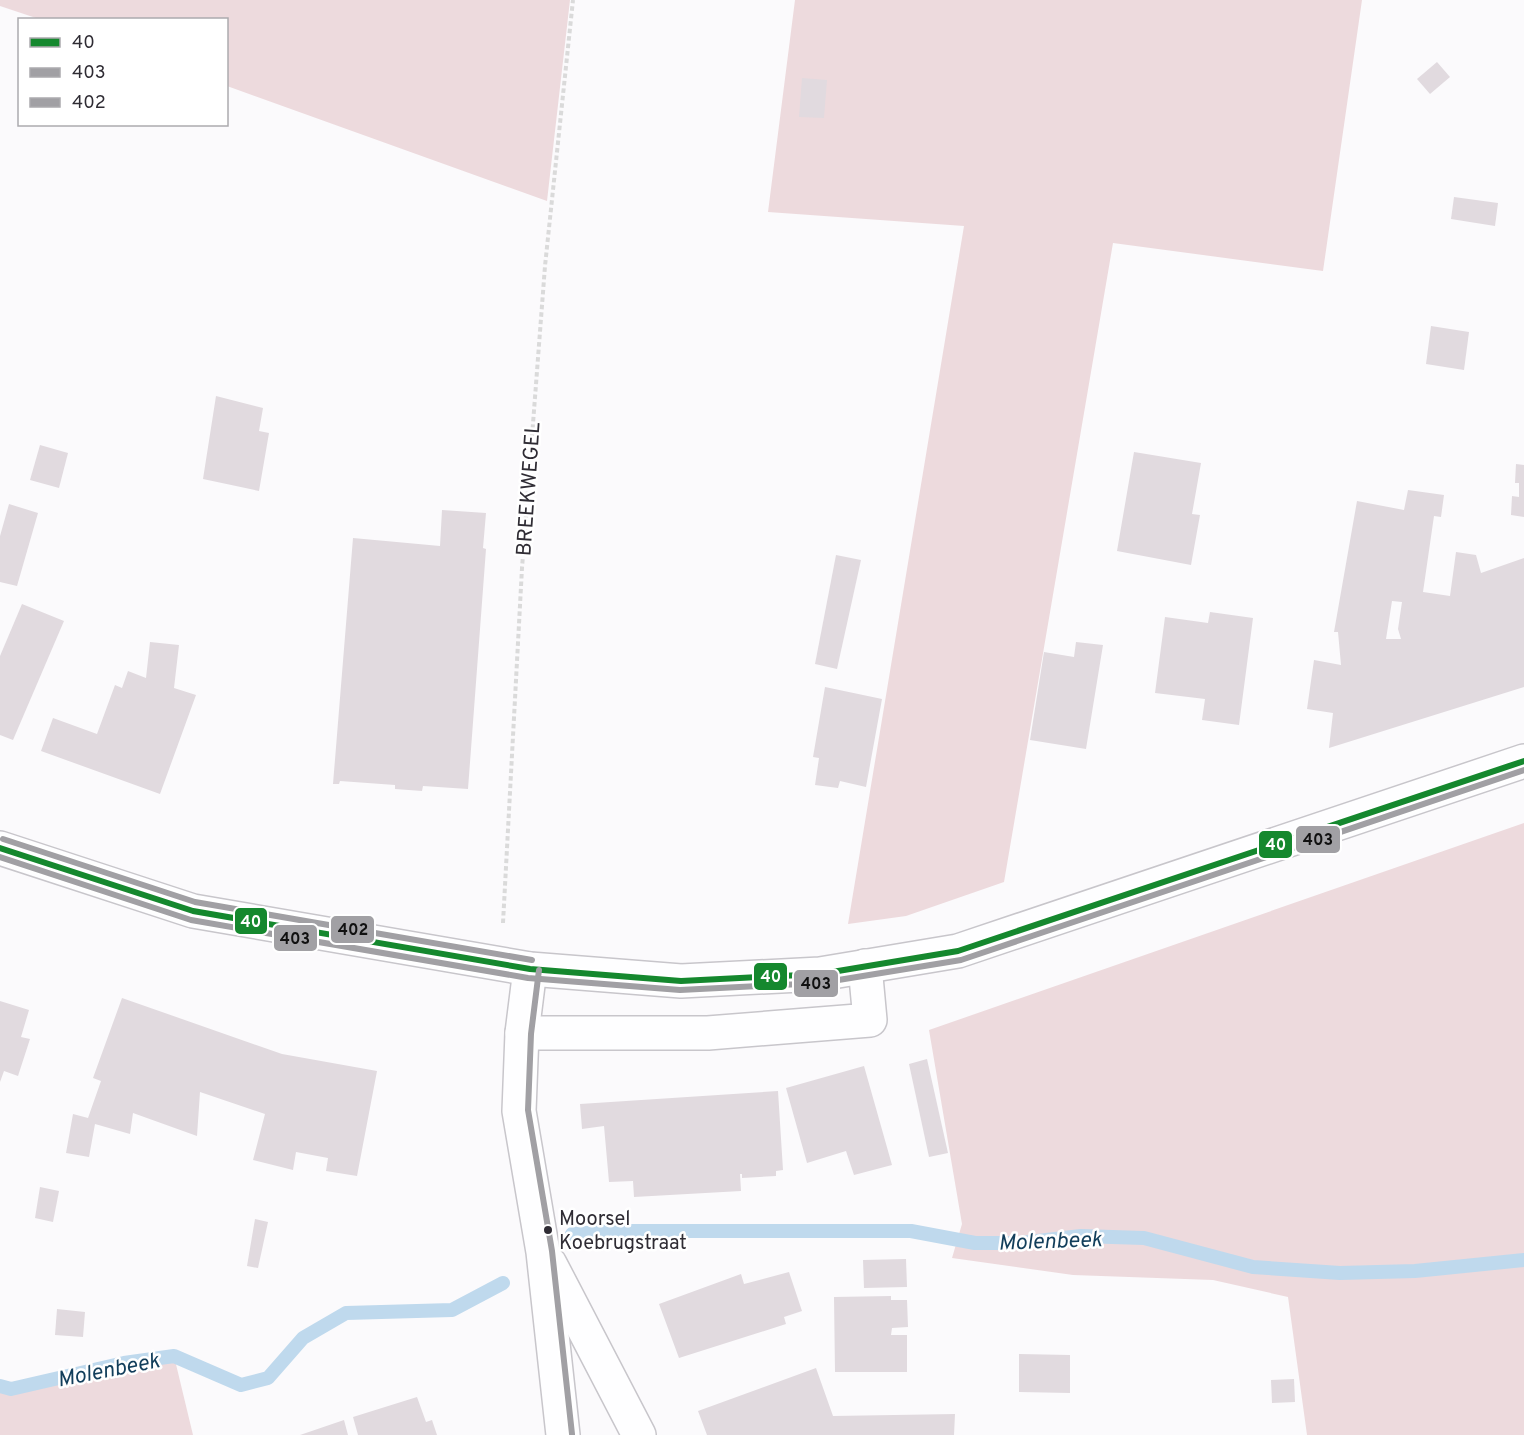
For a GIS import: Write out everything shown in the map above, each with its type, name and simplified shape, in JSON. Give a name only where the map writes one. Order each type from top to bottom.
[{"type":"main road","points":[[0,848],[193,911],[530,969],[681,981],[820,974],[958,951],[1524,761]]},
{"type":"main road","points":[[522,1032],[708,1033],[870,1020],[866,966]]},
{"type":"main road","points":[[530,969],[522,1032],[519,1111],[543,1252],[563,1435]]},
{"type":"main road","points":[[543,1252],[565,1290],[639,1435]]},
{"type":"path","name":"BREEKWEGEL","points":[[530,969],[504,939],[503,917],[522,568],[551,200],[573,0]]},
{"type":"shaded area","points":[[0,0],[570,0],[547,201],[228,86],[228,18],[36,18],[0,6]]},
{"type":"shaded area","points":[[795,0],[1362,0],[1323,271],[1113,243],[1004,882],[906,916],[848,924],[964,226],[768,212]]},
{"type":"shaded area","points":[[1524,823],[1524,1435],[1307,1435],[1288,1297],[1213,1280],[1073,1275],[952,1258],[962,1224],[929,1030]]},
{"type":"shaded area","points":[[174,1356],[193,1435],[0,1435],[0,1386],[11,1389],[124,1363]]},
{"type":"building","points":[[1437,62],[1450,77],[1430,94],[1417,79]]},
{"type":"building","points":[[802,78],[827,80],[824,118],[799,117]]},
{"type":"building","points":[[1454,197],[1498,203],[1495,226],[1451,219]]},
{"type":"building","points":[[1431,326],[1469,332],[1464,370],[1426,364]]},
{"type":"building","points":[[216,396],[263,408],[259,431],[269,433],[259,491],[203,479]]},
{"type":"building","points":[[40,445],[68,453],[59,488],[30,480]]},
{"type":"building","points":[[1134,452],[1201,463],[1192,514],[1200,515],[1191,565],[1117,551]]},
{"type":"building","points":[[1516,464],[1524,465],[1524,517],[1511,515],[1512,496],[1519,497],[1519,483],[1515,483]]},
{"type":"building","points":[[1408,490],[1444,495],[1441,517],[1434,516],[1423,592],[1450,596],[1456,552],[1476,555],[1481,573],[1524,558],[1524,687],[1329,748],[1333,713],[1307,709],[1314,660],[1341,665],[1338,632],[1334,632],[1357,501],[1404,510]],"holes":[[[1392,601],[1402,602],[1398,629],[1401,639],[1386,639]]]},
{"type":"building","points":[[9,504],[38,513],[17,586],[0,582],[0,536]]},
{"type":"building","points":[[442,510],[486,513],[483,548],[486,549],[468,789],[423,786],[422,791],[395,789],[395,785],[340,781],[339,784],[333,784],[353,538],[440,546]]},
{"type":"building","points":[[836,555],[861,560],[837,669],[815,664]]},
{"type":"building","points":[[22,604],[64,621],[13,740],[0,735],[0,656]]},
{"type":"building","points":[[1210,612],[1253,618],[1239,725],[1202,720],[1205,699],[1155,693],[1165,617],[1208,623]]},
{"type":"building","points":[[150,642],[179,645],[174,688],[196,695],[160,794],[41,751],[53,718],[97,734],[115,685],[122,688],[128,671],[146,678]]},
{"type":"building","points":[[1076,642],[1103,645],[1086,749],[1030,740],[1044,652],[1074,657]]},
{"type":"building","points":[[825,687],[882,699],[866,787],[840,781],[838,788],[815,785],[819,758],[813,757]]},
{"type":"building","points":[[122,998],[282,1054],[377,1071],[357,1176],[326,1171],[328,1158],[296,1152],[293,1170],[253,1160],[265,1114],[200,1092],[197,1136],[133,1113],[130,1134],[95,1124],[89,1157],[66,1153],[73,1114],[88,1118],[101,1081],[93,1078]]},
{"type":"building","points":[[0,1001],[29,1010],[21,1037],[30,1039],[18,1076],[4,1071],[0,1082]]},
{"type":"building","points":[[927,1059],[948,1153],[929,1157],[909,1064]]},
{"type":"building","points":[[864,1066],[892,1165],[854,1175],[846,1151],[807,1163],[786,1088]]},
{"type":"building","points":[[778,1091],[783,1170],[776,1171],[776,1176],[742,1178],[740,1174],[741,1191],[634,1197],[633,1181],[609,1182],[604,1126],[582,1129],[580,1104]]},
{"type":"building","points":[[40,1187],[59,1191],[53,1222],[35,1218]]},
{"type":"building","points":[[255,1219],[268,1222],[258,1268],[247,1266]]},
{"type":"building","points":[[906,1259],[907,1287],[864,1288],[863,1260]]},
{"type":"building","points":[[789,1272],[802,1311],[784,1317],[786,1324],[679,1358],[659,1304],[741,1274],[744,1284]]},
{"type":"building","points":[[891,1296],[891,1300],[907,1300],[908,1327],[892,1328],[891,1335],[907,1335],[907,1372],[835,1372],[834,1297]]},
{"type":"building","points":[[57,1309],[85,1312],[83,1337],[55,1335]]},
{"type":"building","points":[[1019,1354],[1070,1355],[1070,1393],[1019,1392]]},
{"type":"building","points":[[816,1368],[833,1416],[955,1414],[954,1435],[707,1435],[698,1411]]},
{"type":"building","points":[[1294,1379],[1295,1402],[1272,1403],[1271,1380]]},
{"type":"building","points":[[417,1397],[426,1422],[432,1420],[437,1435],[358,1435],[353,1417]]},
{"type":"building","points":[[344,1420],[348,1435],[300,1435]]},
{"type":"waterway","name":"Molenbeek","points":[[572,1234],[612,1231],[911,1231],[975,1243],[1020,1243],[1081,1236],[1144,1238],[1253,1267],[1340,1273],[1415,1271],[1524,1260]]},
{"type":"waterway","name":"Molenbeek","points":[[0,1386],[11,1389],[124,1363],[174,1356],[241,1385],[268,1378],[303,1338],[346,1313],[452,1310],[503,1283]]},
{"type":"transit line","name":"40","points":[[0,848],[193,911],[530,969],[681,981],[820,974],[958,951],[1524,761]]},
{"type":"transit line","name":"403","points":[[0,857],[191,920],[528,978],[680,990],[820,983],[961,960],[1524,770]]},
{"type":"transit line","name":"402","points":[[3,839],[195,902],[532,960]]},
{"type":"transit line","name":"402","points":[[539,970],[531,1034],[528,1110],[552,1251],[572,1434]]},
{"type":"place","name":"Moorsel Koebrugstraat","points":[[548,1230]]}]
